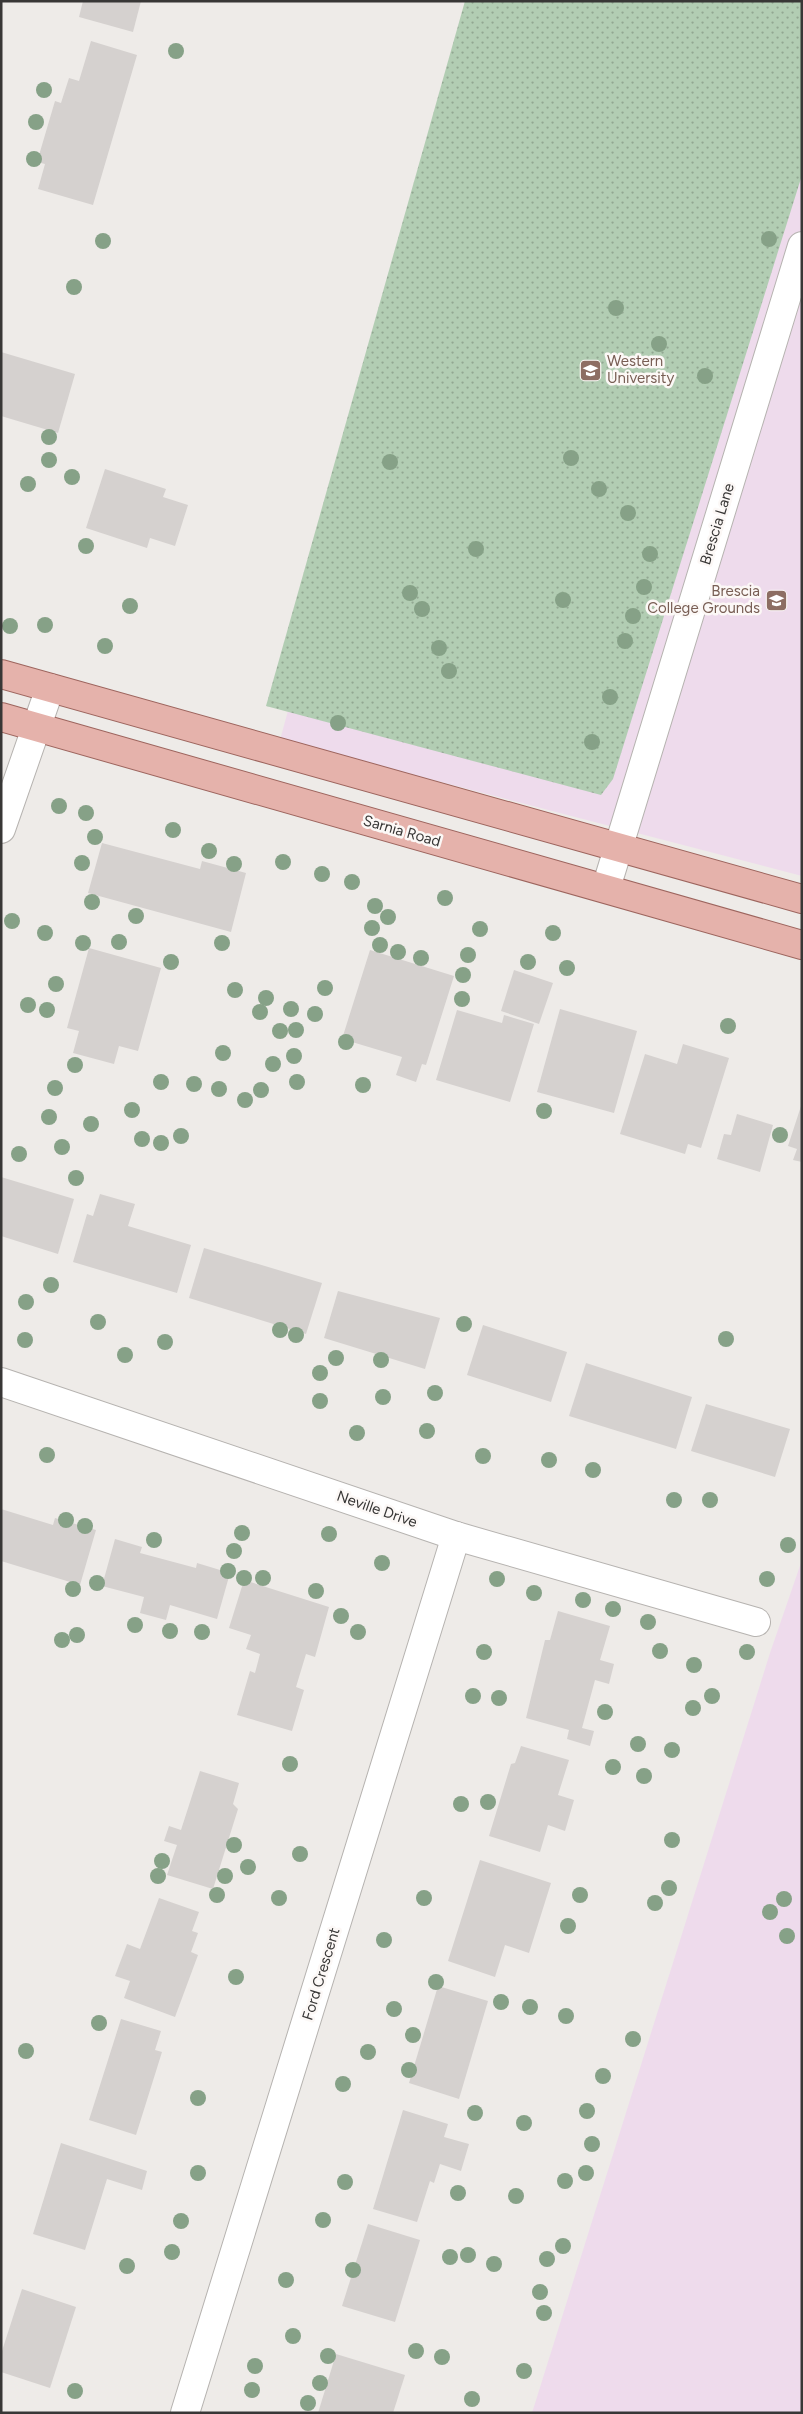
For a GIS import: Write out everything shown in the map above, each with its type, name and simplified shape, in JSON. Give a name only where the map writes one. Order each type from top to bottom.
[{"type":"main road","points":[[1,674],[618,849],[802,899]]},
{"type":"main road","name":"Sarnia Road","points":[[1,717],[802,945]]},
{"type":"street","name":"Brescia Lane","points":[[606,888],[802,246]]},
{"type":"street","points":[[1,829],[50,688]]},
{"type":"street","name":"Neville Drive","points":[[1,1382],[456,1536],[756,1622]]},
{"type":"street","name":"Ford Crescent","points":[[185,2413],[456,1536]]},
{"type":"shaded area","name":"Western University","points":[[482,1],[802,1],[802,876],[280,740]]},
{"type":"shaded area","points":[[802,1560],[802,2413],[532,2413],[770,1653]]},
{"type":"green space","name":"Western University","points":[[465,1],[802,1],[802,175],[613,779],[601,795],[266,706]]},
{"type":"building","points":[[83,1],[141,1],[133,32],[79,17]]},
{"type":"building","points":[[91,41],[137,55],[93,205],[38,189],[45,164],[37,162],[55,101],[61,103],[69,78],[79,81]]},
{"type":"building","points":[[1,352],[75,374],[58,433],[1,416]]},
{"type":"building","points":[[105,469],[166,489],[163,497],[188,505],[175,546],[150,538],[147,548],[86,528]]},
{"type":"building","points":[[102,843],[200,869],[202,861],[246,873],[231,932],[88,893]]},
{"type":"building","points":[[89,948],[161,968],[138,1051],[119,1046],[114,1064],[73,1053],[79,1031],[67,1028]]},
{"type":"building","points":[[370,950],[454,976],[426,1065],[422,1064],[416,1082],[396,1075],[402,1057],[342,1039]]},
{"type":"building","points":[[514,970],[553,983],[539,1024],[501,1011]]},
{"type":"building","points":[[560,1009],[637,1031],[614,1113],[537,1092]]},
{"type":"building","points":[[457,1010],[502,1023],[504,1015],[534,1024],[510,1102],[436,1080]]},
{"type":"building","points":[[683,1044],[729,1058],[701,1148],[688,1144],[685,1154],[620,1134],[645,1054],[677,1064]]},
{"type":"building","points":[[802,1103],[802,1162],[793,1160],[797,1149],[788,1146]]},
{"type":"building","points":[[737,1114],[773,1125],[760,1172],[717,1159],[724,1134],[731,1135]]},
{"type":"building","points":[[1,1177],[74,1199],[58,1254],[1,1236]]},
{"type":"building","points":[[100,1194],[135,1204],[128,1226],[191,1245],[177,1293],[73,1262],[87,1214],[93,1216]]},
{"type":"building","points":[[204,1248],[322,1283],[306,1334],[189,1298]]},
{"type":"building","points":[[338,1291],[440,1318],[425,1369],[324,1338]]},
{"type":"building","points":[[483,1325],[567,1352],[551,1402],[467,1375]]},
{"type":"building","points":[[586,1363],[692,1397],[676,1449],[569,1416]]},
{"type":"building","points":[[706,1404],[790,1429],[775,1477],[691,1451]]},
{"type":"building","points":[[1,1509],[53,1525],[55,1518],[96,1530],[80,1585],[1,1561]]},
{"type":"building","points":[[115,1539],[142,1547],[140,1553],[196,1568],[197,1563],[230,1573],[217,1619],[170,1605],[166,1620],[140,1613],[144,1597],[102,1586]]},
{"type":"building","points":[[244,1580],[329,1607],[315,1657],[306,1654],[296,1687],[304,1690],[292,1731],[237,1715],[250,1671],[255,1673],[260,1654],[246,1649],[251,1635],[229,1628]]},
{"type":"building","points":[[558,1611],[610,1626],[600,1660],[614,1664],[609,1684],[595,1680],[582,1728],[594,1731],[590,1746],[567,1739],[569,1730],[526,1718],[545,1640],[550,1640]]},
{"type":"building","points":[[521,1746],[569,1760],[558,1795],[574,1800],[565,1831],[548,1825],[540,1852],[489,1836],[511,1764],[515,1763]]},
{"type":"building","points":[[200,1771],[239,1783],[233,1804],[238,1809],[213,1889],[167,1875],[177,1845],[164,1841],[169,1826],[181,1830]]},
{"type":"building","points":[[480,1860],[551,1883],[529,1953],[505,1945],[495,1977],[448,1961]]},
{"type":"building","points":[[159,1898],[199,1912],[192,1931],[198,1933],[191,1952],[198,1955],[175,2017],[124,1998],[130,1981],[115,1976],[127,1944],[140,1949]]},
{"type":"building","points":[[438,1986],[488,2001],[459,2099],[409,2083]]},
{"type":"building","points":[[121,2019],[161,2031],[155,2050],[162,2052],[136,2135],[89,2120]]},
{"type":"building","points":[[403,2110],[448,2124],[444,2137],[469,2144],[461,2171],[440,2164],[434,2183],[430,2181],[417,2222],[373,2209]]},
{"type":"building","points":[[61,2143],[147,2171],[142,2190],[107,2179],[85,2250],[33,2234]]},
{"type":"building","points":[[368,2224],[420,2240],[395,2322],[342,2306]]},
{"type":"building","points":[[22,2289],[76,2307],[50,2388],[1,2372],[1,2354]]},
{"type":"building","points":[[336,2354],[405,2375],[393,2413],[318,2413]]},
{"type":"place","name":"Western University","points":[[591,370]]},
{"type":"place","name":"Brescia College Grounds","points":[[776,600]]}]
